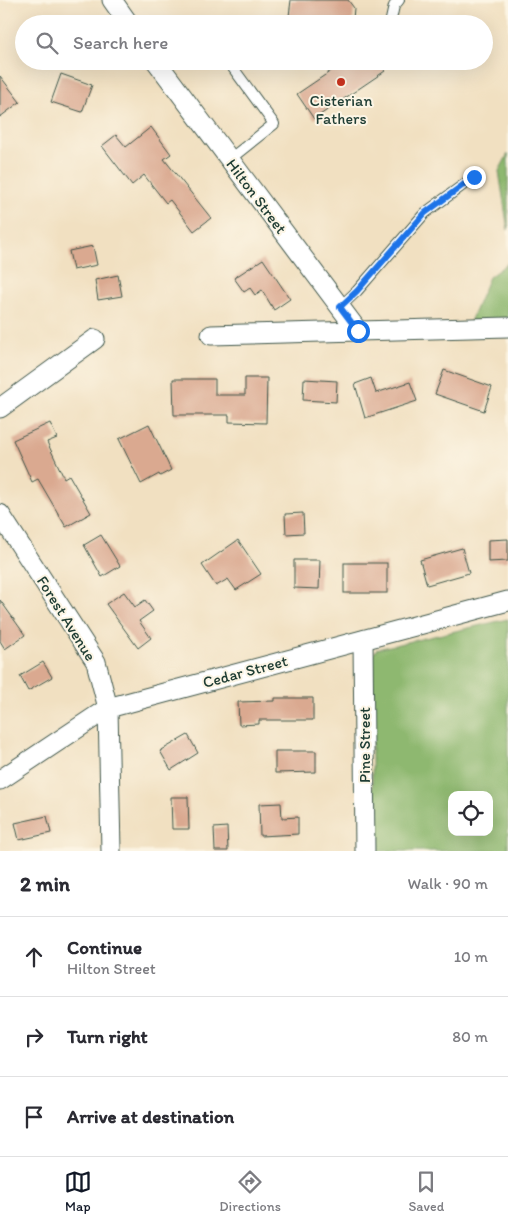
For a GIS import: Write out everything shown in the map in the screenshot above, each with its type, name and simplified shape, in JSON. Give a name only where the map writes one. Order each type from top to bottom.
[{"type":"street","points":[[112,0],[123,15]]},
{"type":"street","name":"Hilton Street","points":[[165,70],[358,331]]},
{"type":"street","points":[[211,335],[508,327]]},
{"type":"street","points":[[0,408],[95,339]]},
{"type":"street","name":"Forest Avenue","points":[[0,514],[96,662],[108,708],[111,851]]},
{"type":"street","name":"Cedar Street","points":[[0,780],[108,708],[508,601]]},
{"type":"street","name":"Pine Street","points":[[363,640],[364,851]]},
{"type":"lane","points":[[392,15],[394,6],[399,0]]},
{"type":"lane","points":[[230,159],[274,124],[235,70]]},
{"type":"lane","points":[[340,307],[357,291],[425,213],[474,177]]},
{"type":"green space","points":[[508,154],[508,230],[499,171]]},
{"type":"green space","points":[[508,263],[508,322],[470,322],[489,277]]},
{"type":"green space","points":[[508,619],[508,851],[373,851],[371,657],[377,649]]},
{"type":"building","points":[[291,0],[348,0],[354,8],[353,15],[289,15]]},
{"type":"building","name":"Cisterian Fathers","points":[[331,71],[385,71],[314,119],[297,94]]},
{"type":"building","points":[[61,74],[92,85],[82,112],[51,102]]},
{"type":"building","points":[[0,76],[20,102],[0,117]]},
{"type":"building","points":[[151,127],[171,154],[164,159],[211,218],[194,231],[170,200],[166,203],[144,175],[132,185],[102,146],[116,135],[126,147]]},
{"type":"building","points":[[93,246],[97,265],[73,270],[69,251]]},
{"type":"building","points":[[263,259],[290,299],[274,310],[262,290],[255,295],[250,288],[244,292],[234,278]]},
{"type":"building","points":[[118,275],[122,296],[98,300],[95,280]]},
{"type":"building","points":[[444,370],[492,387],[484,411],[435,394]]},
{"type":"building","points":[[245,378],[267,378],[266,423],[229,422],[229,415],[174,415],[173,379],[215,379],[215,395],[245,395]]},
{"type":"building","points":[[371,378],[376,393],[410,382],[417,401],[365,418],[355,384]]},
{"type":"building","points":[[304,379],[337,381],[336,402],[303,400]]},
{"type":"building","points":[[50,423],[57,438],[47,442],[64,478],[69,475],[91,513],[66,527],[38,479],[32,482],[13,440]]},
{"type":"building","points":[[149,424],[171,470],[141,484],[119,439]]},
{"type":"building","points":[[303,513],[304,533],[286,534],[285,514]]},
{"type":"building","points":[[101,535],[120,566],[102,577],[84,545]]},
{"type":"building","points":[[508,539],[508,561],[488,562],[488,540]]},
{"type":"building","points":[[238,540],[261,574],[236,590],[228,579],[216,586],[202,565]]},
{"type":"building","points":[[462,548],[469,573],[427,585],[420,560]]},
{"type":"building","points":[[294,560],[320,560],[319,589],[294,588]]},
{"type":"building","points":[[344,563],[387,563],[387,593],[344,593]]},
{"type":"building","points":[[124,592],[135,607],[145,600],[153,611],[139,621],[151,638],[138,648],[106,604]]},
{"type":"building","points":[[0,600],[25,635],[5,649],[0,641]]},
{"type":"building","points":[[43,662],[52,677],[28,691],[20,676]]},
{"type":"building","points":[[275,698],[313,698],[313,720],[259,720],[259,724],[239,725],[238,702],[275,701]]},
{"type":"building","points":[[188,735],[198,753],[171,770],[160,751]]},
{"type":"building","points":[[275,751],[316,751],[316,772],[275,773]]},
{"type":"building","points":[[171,797],[188,797],[189,829],[172,829]]},
{"type":"building","points":[[281,803],[282,818],[298,817],[298,834],[260,836],[259,804]]},
{"type":"building","points":[[47,816],[51,833],[19,840],[15,823]]},
{"type":"building","points":[[227,827],[228,851],[215,851],[214,828]]},
{"type":"place","name":"Cisterian Fathers","points":[[341,82]]},
{"type":"route","points":[[358,331],[340,307],[357,291],[425,213],[474,177]]}]
